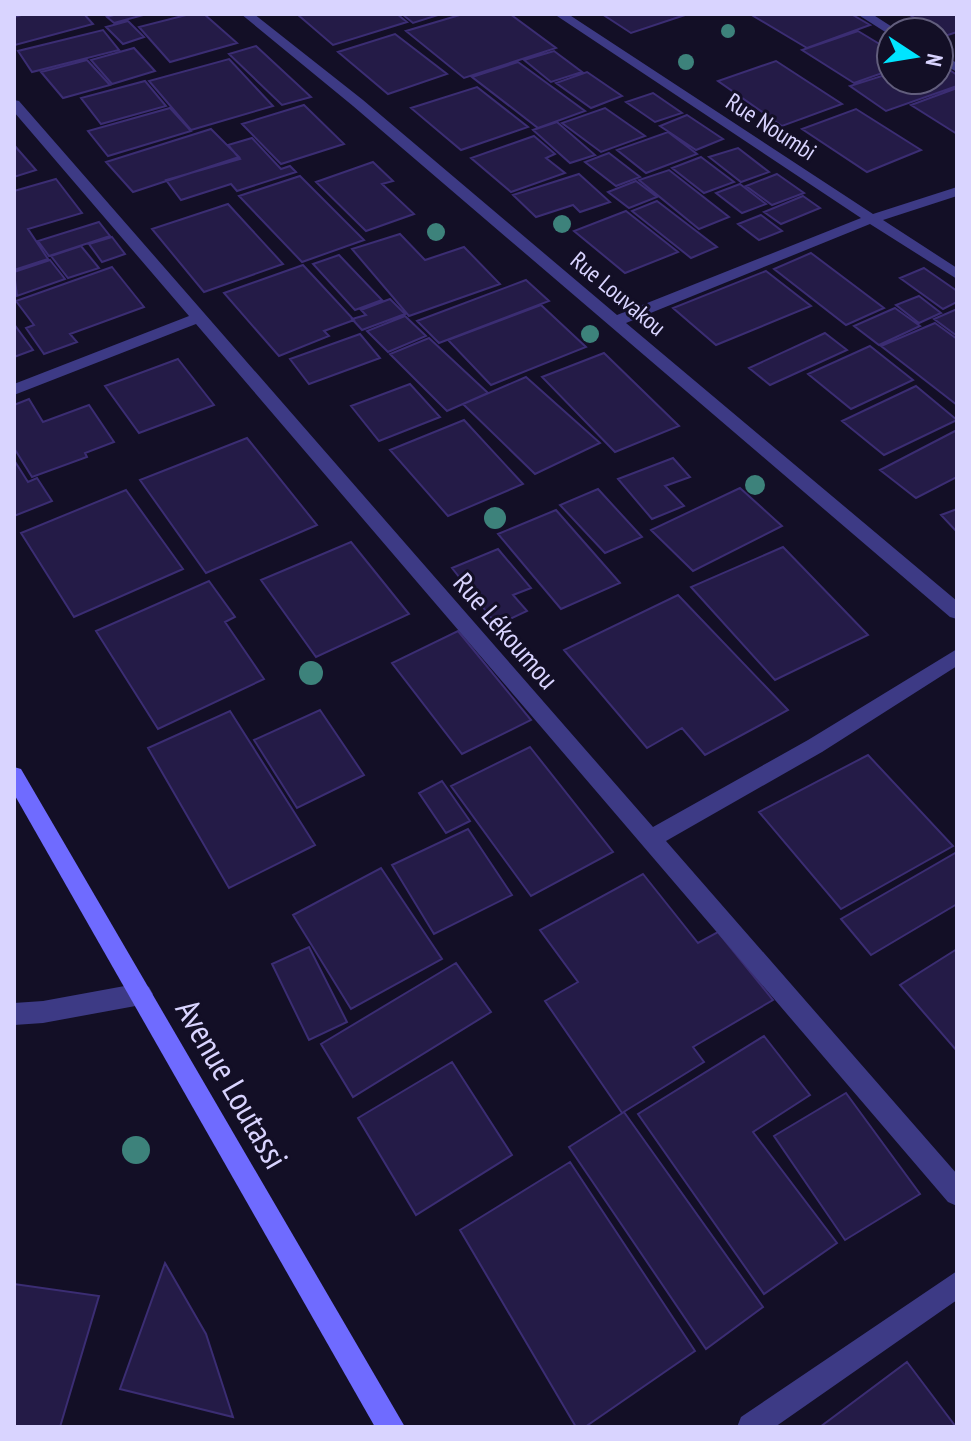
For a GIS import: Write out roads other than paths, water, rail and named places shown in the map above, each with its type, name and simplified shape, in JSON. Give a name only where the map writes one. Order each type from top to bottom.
[{"type":"main road","name":"Avenue Loutassi","points":[[14,775],[391,1427]]},
{"type":"street","name":"Rue Louvakou","points":[[247,14],[358,103],[957,612]]},
{"type":"street","name":"Rue Noumbi","points":[[560,14],[957,275]]},
{"type":"street","name":"Rue Lékoumou","points":[[14,104],[957,1193]]},
{"type":"street","points":[[614,322],[871,219],[957,191]]},
{"type":"street","points":[[14,390],[200,317]]},
{"type":"street","points":[[649,840],[815,746],[957,656]]},
{"type":"street","points":[[14,1014],[43,1012],[141,994]]},
{"type":"street","points":[[751,1427],[957,1284]]}]
